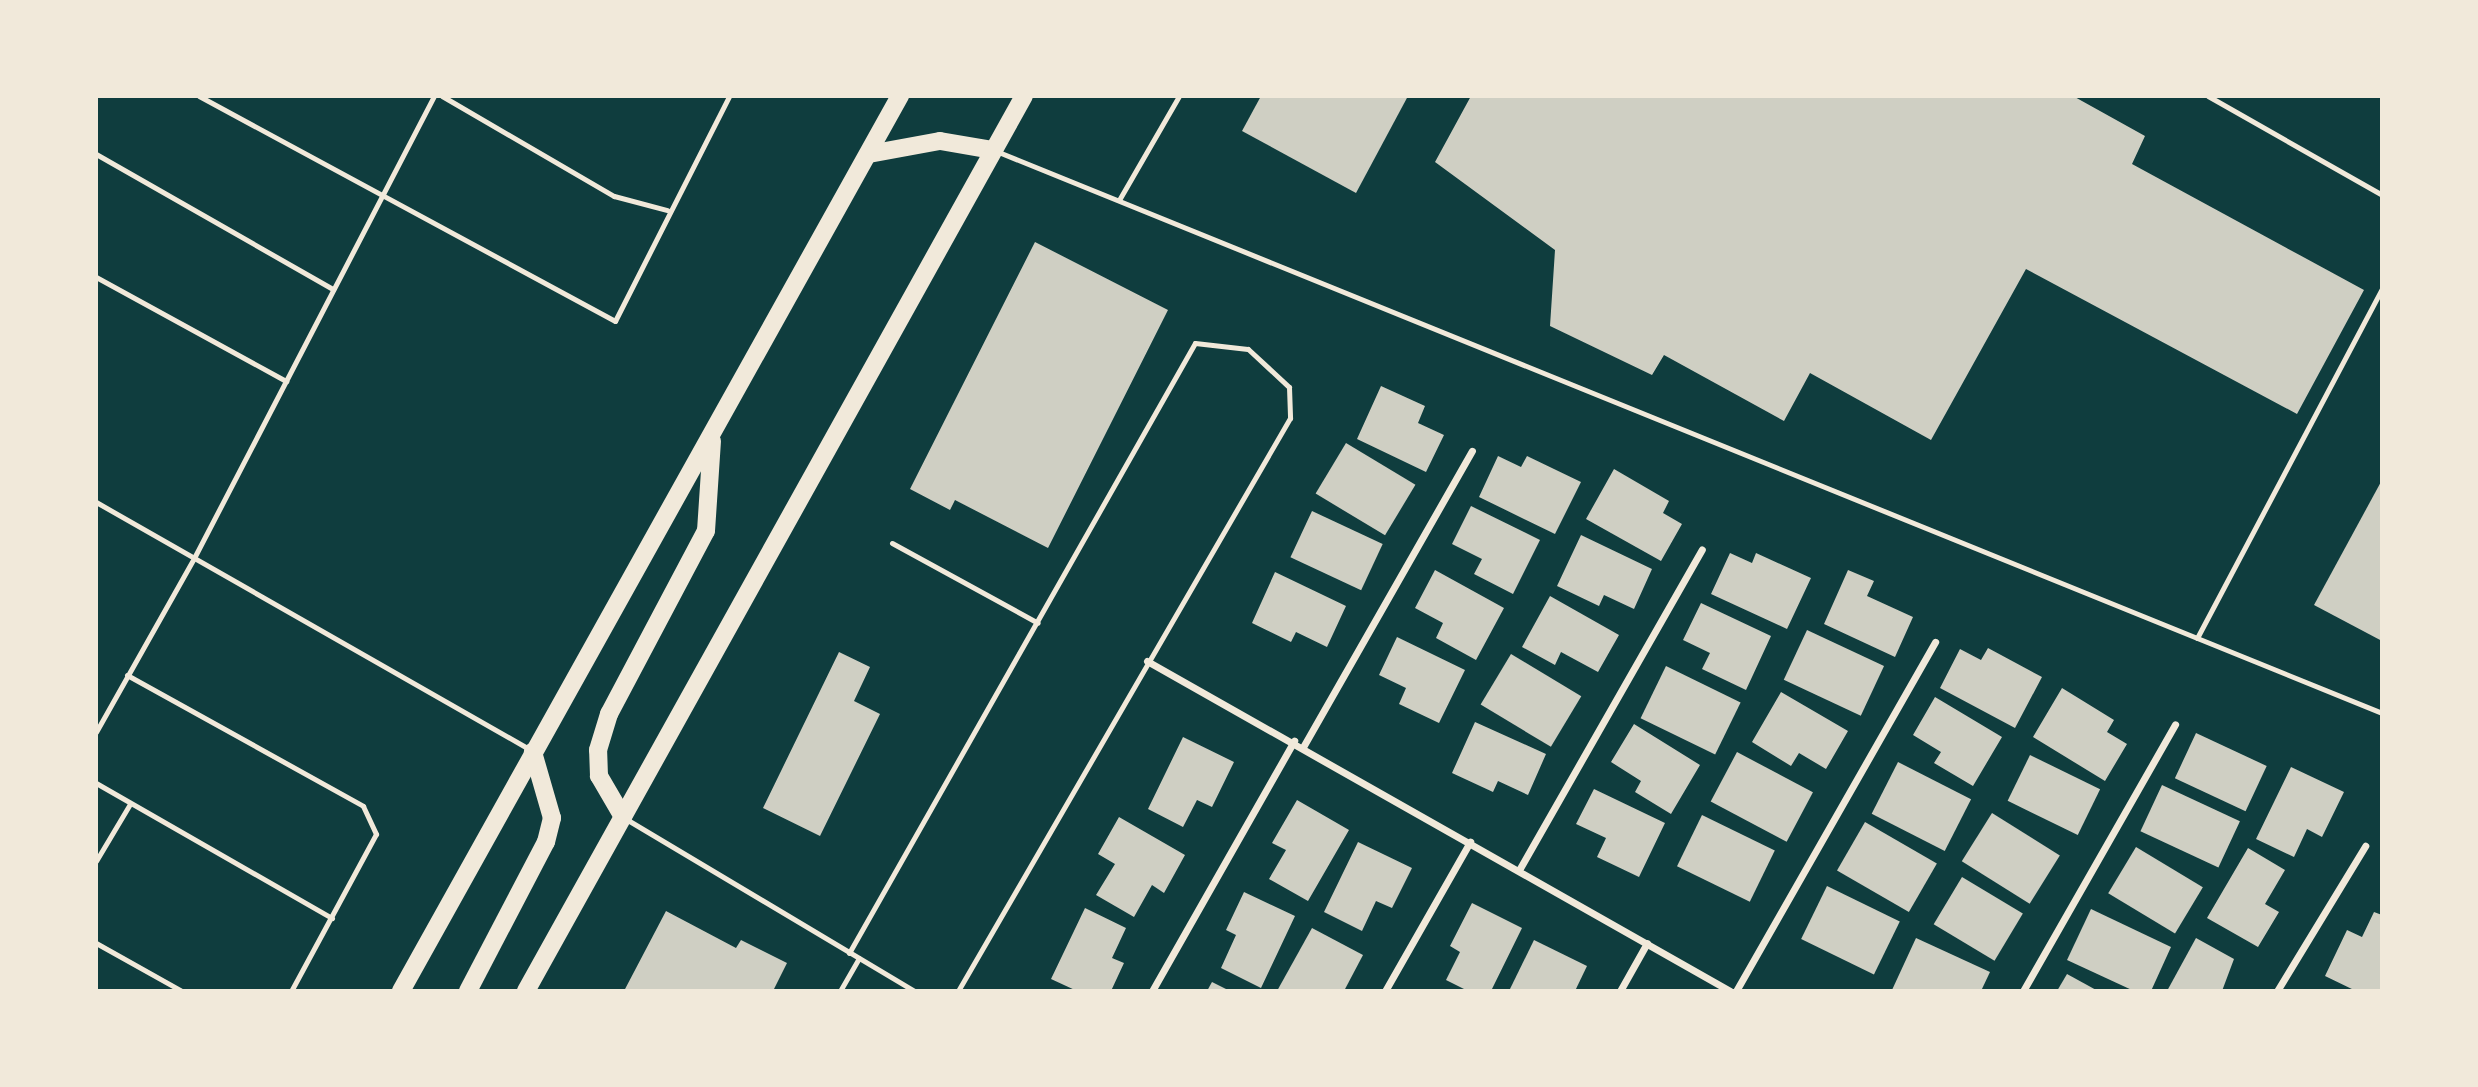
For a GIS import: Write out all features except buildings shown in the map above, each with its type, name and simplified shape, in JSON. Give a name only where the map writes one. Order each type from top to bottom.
[{"type":"main road","points":[[401,991],[900,96]]},
{"type":"main road","points":[[526,991],[1024,96]]},
{"type":"main road","points":[[869,154],[940,141],[993,150]]},
{"type":"main road","points":[[622,817],[598,776],[598,750],[609,714],[706,531],[712,434]]},
{"type":"main road","points":[[468,991],[546,842],[550,808],[533,752]]},
{"type":"street","points":[[1303,747],[1472,451]]},
{"type":"street","points":[[1519,870],[1702,550]]},
{"type":"street","points":[[1736,991],[1935,642]]},
{"type":"street","points":[[1147,661],[1294,741],[1730,991]]},
{"type":"street","points":[[2023,991],[2175,724]]},
{"type":"street","points":[[1152,991],[1294,741]]},
{"type":"street","points":[[1385,991],[1470,842]]},
{"type":"street","points":[[2277,991],[2365,846]]},
{"type":"street","points":[[1620,991],[1647,943]]},
{"type":"lane","points":[[199,96],[380,199],[615,321],[662,235],[667,210],[729,96]]},
{"type":"lane","points":[[96,732],[194,558],[434,96]]},
{"type":"lane","points":[[442,96],[614,197],[667,210]]},
{"type":"lane","points":[[1119,200],[1179,96]]},
{"type":"lane","points":[[2208,96],[2382,195]]},
{"type":"lane","points":[[993,150],[2382,713]]},
{"type":"lane","points":[[96,154],[333,289]]},
{"type":"lane","points":[[96,277],[286,381]]},
{"type":"lane","points":[[2197,638],[2382,289]]},
{"type":"lane","points":[[849,953],[1195,343],[1248,349],[1289,387],[1290,418],[958,991]]},
{"type":"lane","points":[[96,502],[533,752]]},
{"type":"lane","points":[[892,543],[1038,623]]},
{"type":"lane","points":[[127,675],[363,806],[376,834],[290,991]]},
{"type":"lane","points":[[96,794],[98,785],[332,918]]},
{"type":"lane","points":[[96,861],[130,804]]},
{"type":"lane","points":[[622,817],[915,991]]},
{"type":"lane","points":[[96,943],[182,991]]},
{"type":"lane","points":[[840,991],[859,958]]}]
